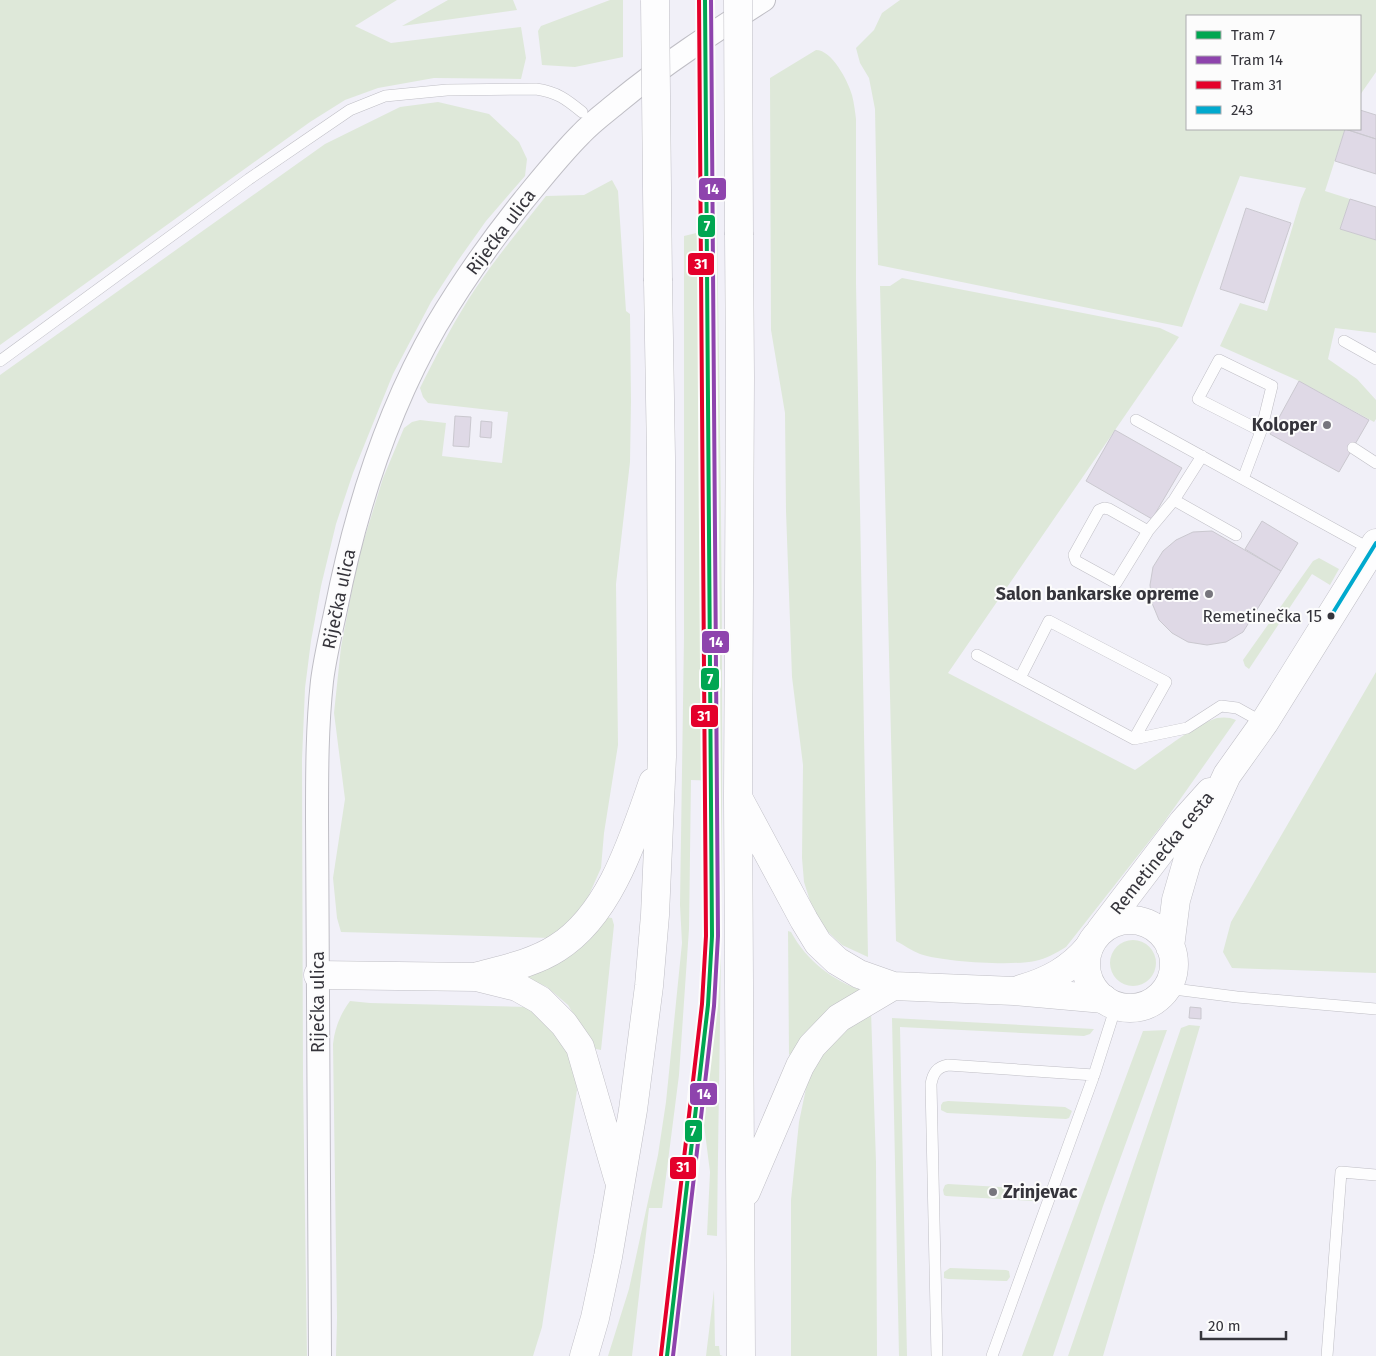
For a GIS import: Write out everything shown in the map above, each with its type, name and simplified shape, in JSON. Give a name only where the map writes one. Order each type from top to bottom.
[{"type":"main road","points":[[584,1356],[595,1318],[608,1257],[633,1110],[649,986],[655,915],[662,757],[661,457],[655,0]]},
{"type":"main road","points":[[738,0],[740,377],[738,797],[741,1356]]},
{"type":"main road","name":"Remetinečka cesta","points":[[1094,940],[1183,822],[1227,775],[1264,723],[1374,547]]},
{"type":"main road","points":[[476,977],[527,962],[556,949],[578,933],[600,905],[623,860],[662,757]]},
{"type":"main road","name":"Remetinečka cesta","points":[[1170,947],[1176,900],[1187,862],[1227,775]]},
{"type":"main road","points":[[738,797],[818,943],[837,961],[859,974],[893,986],[1014,991],[1110,1002],[1130,1008],[1144,1005],[1157,998],[1166,988],[1172,975],[1173,960],[1170,947],[1162,935],[1151,926],[1138,921],[1124,920],[1110,924],[1076,961],[1054,977],[1014,991]]},
{"type":"main road","points":[[1094,940],[1086,961],[1087,976],[1094,989],[1110,1002]]},
{"type":"main road","points":[[318,975],[476,977],[517,987],[540,1000],[564,1024],[580,1048],[620,1184]]},
{"type":"main road","points":[[741,1203],[800,1066],[812,1046],[839,1018],[893,986]]},
{"type":"main road","points":[[571,1356],[595,1318]]},
{"type":"street","name":"Riječka ulica","points":[[320,1356],[318,745],[322,680],[342,576],[367,485],[405,390],[435,328],[471,270],[551,166],[594,122],[638,86],[702,40],[764,0]]},
{"type":"lane","points":[[0,361],[249,179],[350,110],[385,96],[447,90],[536,90],[550,91],[562,96],[582,112]]},
{"type":"lane","points":[[1344,341],[1376,359]]},
{"type":"lane","points":[[1243,479],[1261,431],[1272,386],[1219,360],[1198,400],[1261,431]]},
{"type":"lane","points":[[1136,420],[1243,479],[1374,547]]},
{"type":"lane","points":[[1353,448],[1376,462]]},
{"type":"lane","points":[[1148,531],[1109,509],[1099,510],[1074,555],[1076,561],[1116,583],[1148,531],[1174,500],[1202,456]]},
{"type":"lane","points":[[1174,500],[1236,535]]},
{"type":"lane","points":[[1020,678],[1048,621],[1166,682],[1134,739]]},
{"type":"lane","points":[[977,655],[1134,739],[1187,728],[1221,706],[1237,708],[1264,723]]},
{"type":"lane","points":[[1166,988],[1237,997],[1376,1010]]},
{"type":"lane","points":[[992,1356],[1094,1075],[1110,1002]]},
{"type":"lane","points":[[937,1356],[931,1084],[933,1075],[942,1066],[948,1065],[1094,1075]]},
{"type":"lane","points":[[1327,1356],[1341,1172],[1376,1175]]},
{"type":"green space","points":[[0,0],[397,0],[355,26],[391,43],[521,27],[526,58],[521,79],[434,78],[378,88],[345,100],[310,122],[0,345]]},
{"type":"green space","points":[[448,0],[513,0],[517,10],[402,26]]},
{"type":"green space","points":[[610,0],[623,0],[623,57],[575,67],[542,65],[538,31],[541,26]]},
{"type":"green space","points":[[900,0],[1376,0],[1376,72],[1361,94],[1361,15],[1186,15],[1186,130],[1345,130],[1325,191],[1350,199],[1340,229],[1376,240],[1376,333],[1335,328],[1328,359],[1357,379],[1376,400],[1376,419],[1374,422],[1299,381],[1220,346],[1240,303],[1267,311],[1306,188],[1240,176],[1182,327],[878,265],[875,109],[869,78],[860,63],[856,48],[874,30],[882,13]]},
{"type":"green space","points":[[816,50],[828,55],[839,67],[852,95],[856,119],[856,283],[868,957],[842,945],[825,929],[811,904],[804,882],[802,858],[803,765],[792,677],[786,511],[785,413],[771,330],[770,78]]},
{"type":"green space","points":[[438,102],[489,114],[519,142],[527,159],[525,176],[486,221],[457,262],[431,302],[393,374],[353,473],[336,524],[321,586],[305,688],[302,759],[303,1075],[307,1356],[0,1356],[0,375],[325,144],[400,107]]},
{"type":"green space","points":[[612,180],[618,191],[626,311],[630,314],[631,401],[630,462],[616,584],[618,745],[604,833],[601,868],[589,895],[575,917],[551,938],[341,932],[337,918],[333,878],[345,799],[334,713],[341,647],[358,559],[383,478],[404,428],[412,422],[420,420],[446,423],[442,456],[502,463],[508,412],[428,403],[423,397],[420,388],[468,300],[496,260],[546,196],[584,195]]},
{"type":"green space","points":[[717,228],[722,764],[717,1236],[707,1235],[710,1172],[703,1117],[717,944],[717,781],[691,780],[689,929],[679,1075],[662,1208],[649,1208],[632,1356],[608,1356],[629,1289],[658,1155],[666,1102],[682,943],[680,905],[684,637],[684,236]]},
{"type":"green space","points":[[902,278],[1160,328],[1179,337],[948,673],[1135,770],[1186,734],[1207,722],[1222,717],[1236,720],[1162,825],[1066,947],[1035,961],[994,963],[944,959],[920,954],[896,941],[880,286],[890,286]]},
{"type":"green space","points":[[1319,558],[1339,569],[1330,585],[1312,574],[1249,669],[1245,666],[1243,660],[1313,561]]},
{"type":"green space","points":[[1376,672],[1376,973],[1232,968],[1223,952],[1231,922]]},
{"type":"green space","points":[[605,917],[612,918],[614,925],[601,1050],[596,1049],[592,1044],[568,1005],[547,987],[523,976]]},
{"type":"green space","points":[[788,931],[791,932],[805,952],[821,968],[841,981],[863,991],[789,1055]]},
{"type":"green space","points":[[1138,940],[1142,941],[1152,950],[1155,954],[1155,972],[1146,982],[1138,986],[1128,986],[1120,982],[1111,972],[1110,958],[1114,950],[1124,941]]},
{"type":"green space","points":[[350,1001],[526,1007],[548,1024],[566,1046],[573,1063],[577,1090],[542,1327],[533,1356],[336,1356],[333,1044],[338,1021]]},
{"type":"green space","points":[[871,1011],[876,1162],[877,1356],[791,1356],[791,1200],[799,1122],[809,1074],[839,1031]]},
{"type":"green space","points":[[892,1018],[1094,1029],[1090,1034],[1084,1036],[900,1027],[907,1356],[899,1356]]},
{"type":"green space","points":[[1189,1025],[1200,1026],[1103,1356],[1068,1356],[1181,1028]]},
{"type":"green space","points":[[1167,1030],[1103,1206],[1053,1356],[1022,1356],[1143,1031]]},
{"type":"green space","points":[[943,1102],[1065,1107],[1072,1111],[1069,1118],[1066,1119],[947,1113],[941,1110],[941,1105]]},
{"type":"green space","points":[[945,1185],[1035,1189],[1040,1191],[1040,1197],[1037,1201],[1034,1201],[946,1196],[943,1190]]},
{"type":"green space","points":[[950,1268],[1006,1270],[1009,1271],[1010,1277],[1007,1281],[944,1278],[944,1272]]},
{"type":"green space","points":[[714,1290],[715,1346],[719,1346],[720,1355],[723,1356],[706,1356]]},
{"type":"building","points":[[1361,110],[1376,115],[1376,139],[1348,130],[1361,130]]},
{"type":"building","points":[[1345,130],[1376,139],[1376,174],[1335,161]]},
{"type":"building","points":[[1350,199],[1376,207],[1376,240],[1340,229]]},
{"type":"building","points":[[1246,208],[1291,223],[1264,303],[1220,289]]},
{"type":"building","points":[[1299,381],[1369,420],[1339,472],[1270,434]]},
{"type":"building","points":[[455,416],[471,417],[469,447],[453,446]]},
{"type":"building","points":[[481,421],[492,422],[491,438],[480,437]]},
{"type":"building","points":[[1115,430],[1182,468],[1152,519],[1086,481]]},
{"type":"building","points":[[1262,521],[1298,543],[1281,571],[1245,549]]},
{"type":"building","name":"Salon bankarske opreme","points":[[1212,531],[1281,571],[1243,632],[1226,642],[1207,645],[1188,642],[1172,633],[1159,620],[1152,603],[1150,585],[1153,567],[1163,551],[1176,540],[1193,532]]},
{"type":"building","points":[[1190,1007],[1201,1008],[1201,1019],[1189,1018]]},
{"type":"tram line","name":"31","points":[[661,1355],[702,1004],[706,936],[699,0]]},
{"type":"tram line","name":"7","points":[[667,1356],[708,1005],[712,936],[705,0]]},
{"type":"tram line","name":"14","points":[[673,1356],[714,1006],[718,936],[711,0]]},
{"type":"transit line","name":"243","points":[[1331,616],[1376,543]]},
{"type":"place","name":"Koloper","points":[[1327,425]]},
{"type":"place","name":"Salon bankarske opreme","points":[[1209,594]]},
{"type":"place","name":"Remetinečka 15","points":[[1331,616]]},
{"type":"place","name":"Zrinjevac","points":[[993,1192]]}]
